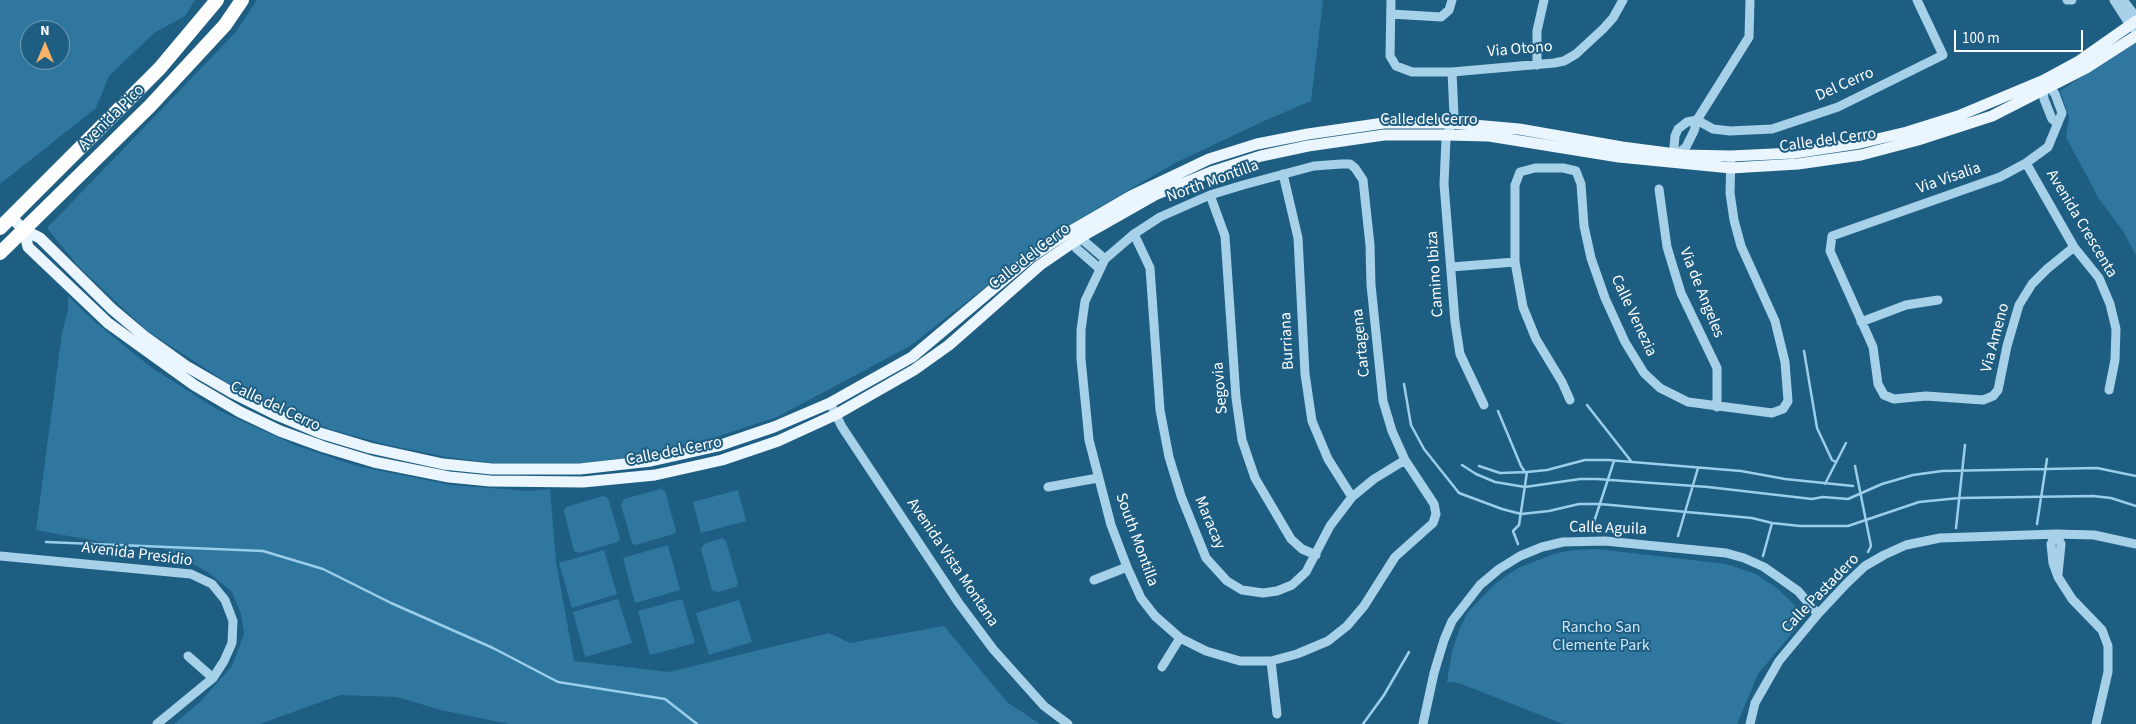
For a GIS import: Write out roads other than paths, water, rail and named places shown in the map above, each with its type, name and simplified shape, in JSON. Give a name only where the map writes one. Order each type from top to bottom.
[{"type":"highway","name":"Avenida Pico","points":[[0,228],[160,68],[218,0]]},
{"type":"highway","name":"Avenida Pico","points":[[0,253],[150,106],[224,25],[242,0]]},
{"type":"main road","name":"Calle del Cerro","points":[[2046,86],[2134,23]]},
{"type":"main road","name":"Calle del Cerro","points":[[11,217],[24,230],[40,238],[112,309],[144,336],[186,366],[277,416],[320,433],[370,448],[443,464],[492,469],[580,469],[651,461],[718,446],[774,427],[830,403],[912,357],[1031,257],[1155,195],[1211,172],[1261,156],[1308,146],[1384,135],[1447,135],[1497,137],[1595,154],[1731,162],[1860,143],[1907,132],[2046,86],[2086,68],[2136,36]]},
{"type":"main road","name":"Calle del Cerro","points":[[24,230],[28,247],[108,323],[194,385],[240,412],[280,431],[374,462],[449,477],[490,482],[583,482],[655,475],[722,460],[778,441],[837,414],[914,370],[949,345],[1073,236],[1131,196],[1209,159],[1257,144],[1308,134],[1384,123],[1451,123],[1518,128],[1677,159]]},
{"type":"street","name":"Via Otono","points":[[1391,0],[1390,56],[1396,66],[1412,72],[1452,72],[1559,62],[1576,54],[1613,18],[1623,0]]},
{"type":"street","points":[[1391,14],[1441,17],[1449,10],[1452,0]]},
{"type":"street","points":[[1537,65],[1537,31],[1544,0]]},
{"type":"street","points":[[1677,159],[1694,131],[1696,120],[1749,37],[1750,0]]},
{"type":"street","name":"Del Cerro","points":[[1696,120],[1713,129],[1730,131],[1772,128],[1838,107],[1943,55],[1918,0]]},
{"type":"street","points":[[2067,0],[2072,0]]},
{"type":"street","points":[[2114,0],[2134,23]]},
{"type":"street","points":[[2123,0],[2134,23]]},
{"type":"street","name":"Camino Ibiza","points":[[1452,72],[1454,115],[1447,135],[1444,184],[1455,322],[1460,354],[1484,405]]},
{"type":"street","name":"Via Visalia","points":[[1861,322],[1830,251],[1832,236],[2000,177],[2026,163],[2048,147],[2054,135],[2057,123],[2052,119],[2046,86]]},
{"type":"street","points":[[1677,159],[1674,147],[1678,129],[1687,122],[1696,120]]},
{"type":"street","name":"Calle Venezia","points":[[1570,400],[1562,382],[1536,339],[1523,307],[1515,262],[1515,185],[1520,172],[1536,168],[1563,168],[1576,171],[1581,184],[1584,226],[1591,258],[1605,298],[1625,342],[1644,373],[1660,388],[1688,402],[1772,413],[1783,409],[1788,401],[1785,362],[1775,320],[1741,246],[1734,220],[1730,193],[1731,162]]},
{"type":"street","name":"Avenida Crescenta","points":[[2026,163],[2074,248],[2099,278],[2110,304],[2116,329],[2116,360],[2109,390]]},
{"type":"street","name":"North Montilla","points":[[1102,264],[1134,234],[1160,217],[1210,195],[1314,166],[1350,164]]},
{"type":"street","name":"Cartagena","points":[[1350,164],[1361,176],[1366,198],[1371,285],[1383,401],[1392,431],[1406,460],[1436,510]]},
{"type":"street","name":"Burriana","points":[[1283,174],[1298,238],[1305,374],[1312,421],[1328,459],[1352,497]]},
{"type":"street","name":"Via de Angeles","points":[[1659,189],[1667,248],[1681,293],[1717,368],[1717,407]]},
{"type":"street","name":"Segovia","points":[[1210,195],[1225,236],[1236,398],[1242,440],[1255,478],[1291,539],[1302,549],[1316,555]]},
{"type":"street","name":"Maracay","points":[[1134,234],[1150,268],[1160,410],[1169,457],[1184,504],[1206,558],[1227,582],[1242,590],[1263,593],[1277,591],[1292,585],[1306,572],[1330,526],[1352,497],[1374,479],[1406,460]]},
{"type":"street","points":[[1073,236],[1076,248],[1102,264]]},
{"type":"street","name":"Via Ameno","points":[[1861,322],[1874,347],[1878,384],[1884,396],[1894,399],[1926,396],[1983,400],[1993,396],[1998,390],[2007,346],[2019,305],[2032,284],[2047,269],[2074,248]]},
{"type":"street","points":[[1451,267],[1515,262]]},
{"type":"street","name":"South Montilla","points":[[1102,264],[1085,301],[1081,330],[1082,368],[1090,440],[1111,525],[1141,598],[1156,616],[1180,638],[1206,651],[1240,661],[1271,661],[1297,654],[1328,641],[1347,626],[1364,606],[1396,557],[1434,520],[1436,510]]},
{"type":"street","points":[[1861,322],[1906,305],[1938,300]]},
{"type":"street","name":"Avenida Vista Montana","points":[[830,403],[842,427],[958,602],[993,649],[1044,706],[1068,724]]},
{"type":"street","points":[[1048,487],[1098,478]]},
{"type":"street","points":[[2056,534],[2061,544],[2058,577],[2072,599],[2102,630],[2108,646],[2108,672],[2096,724]]},
{"type":"street","name":"Calle Pastadero","points":[[1750,724],[1755,703],[1779,661],[1818,614],[1865,566],[1884,555],[1906,545],[1940,538],[2056,534],[2094,535],[2136,544]]},
{"type":"street","name":"Calle Aguila","points":[[1423,724],[1434,673],[1452,621],[1480,585],[1499,569],[1520,556],[1542,547],[1563,542],[1605,541],[1726,553],[1744,558],[1764,567],[1798,592],[1818,614]]},
{"type":"street","name":"Avenida Presidio","points":[[0,556],[191,574],[212,584],[225,600],[232,621],[232,643],[224,661],[213,678],[157,724]]},
{"type":"street","points":[[1094,580],[1127,567]]},
{"type":"street","points":[[1162,667],[1180,638]]},
{"type":"street","points":[[188,656],[213,678]]},
{"type":"street","points":[[1271,661],[1278,714]]},
{"type":"waterway","points":[[1804,351],[1817,428],[1832,460],[1836,462]]},
{"type":"waterway","points":[[1404,384],[1411,425],[1424,449],[1459,493],[1521,514],[1549,511],[1579,504],[1600,504],[1752,518],[1772,523],[1800,526],[1848,526],[1919,502],[1959,498],[2093,496],[2111,498],[2136,506]]},
{"type":"waterway","points":[[1587,405],[1631,461]]},
{"type":"waterway","points":[[1498,411],[1525,472]]},
{"type":"waterway","points":[[1825,484],[1846,443]]},
{"type":"waterway","points":[[1956,528],[1965,445]]},
{"type":"waterway","points":[[2037,524],[2047,459]]},
{"type":"waterway","points":[[1479,466],[1500,473],[1527,472],[1547,470],[1585,460],[1608,460],[1741,471],[1785,479],[1853,486]]},
{"type":"waterway","points":[[1592,528],[1614,461]]},
{"type":"waterway","points":[[1462,465],[1476,474],[1495,482],[1525,487],[1580,479],[1597,479],[1708,487],[1812,499],[1823,497],[1848,499],[1882,484],[1913,475],[1942,471],[2097,468],[2136,476]]},
{"type":"waterway","points":[[1855,466],[1871,546],[1868,552]]},
{"type":"waterway","points":[[1678,536],[1698,468]]},
{"type":"waterway","points":[[1518,544],[1513,531],[1519,525],[1527,472]]},
{"type":"waterway","points":[[1763,556],[1772,523]]},
{"type":"waterway","points":[[46,542],[263,551],[323,569],[391,603],[493,648],[558,682],[665,699],[697,724]]},
{"type":"waterway","points":[[1363,724],[1384,695],[1409,652]]},
{"type":"park label","name":"Rancho San Clemente Park","points":[[1601,637]]}]
